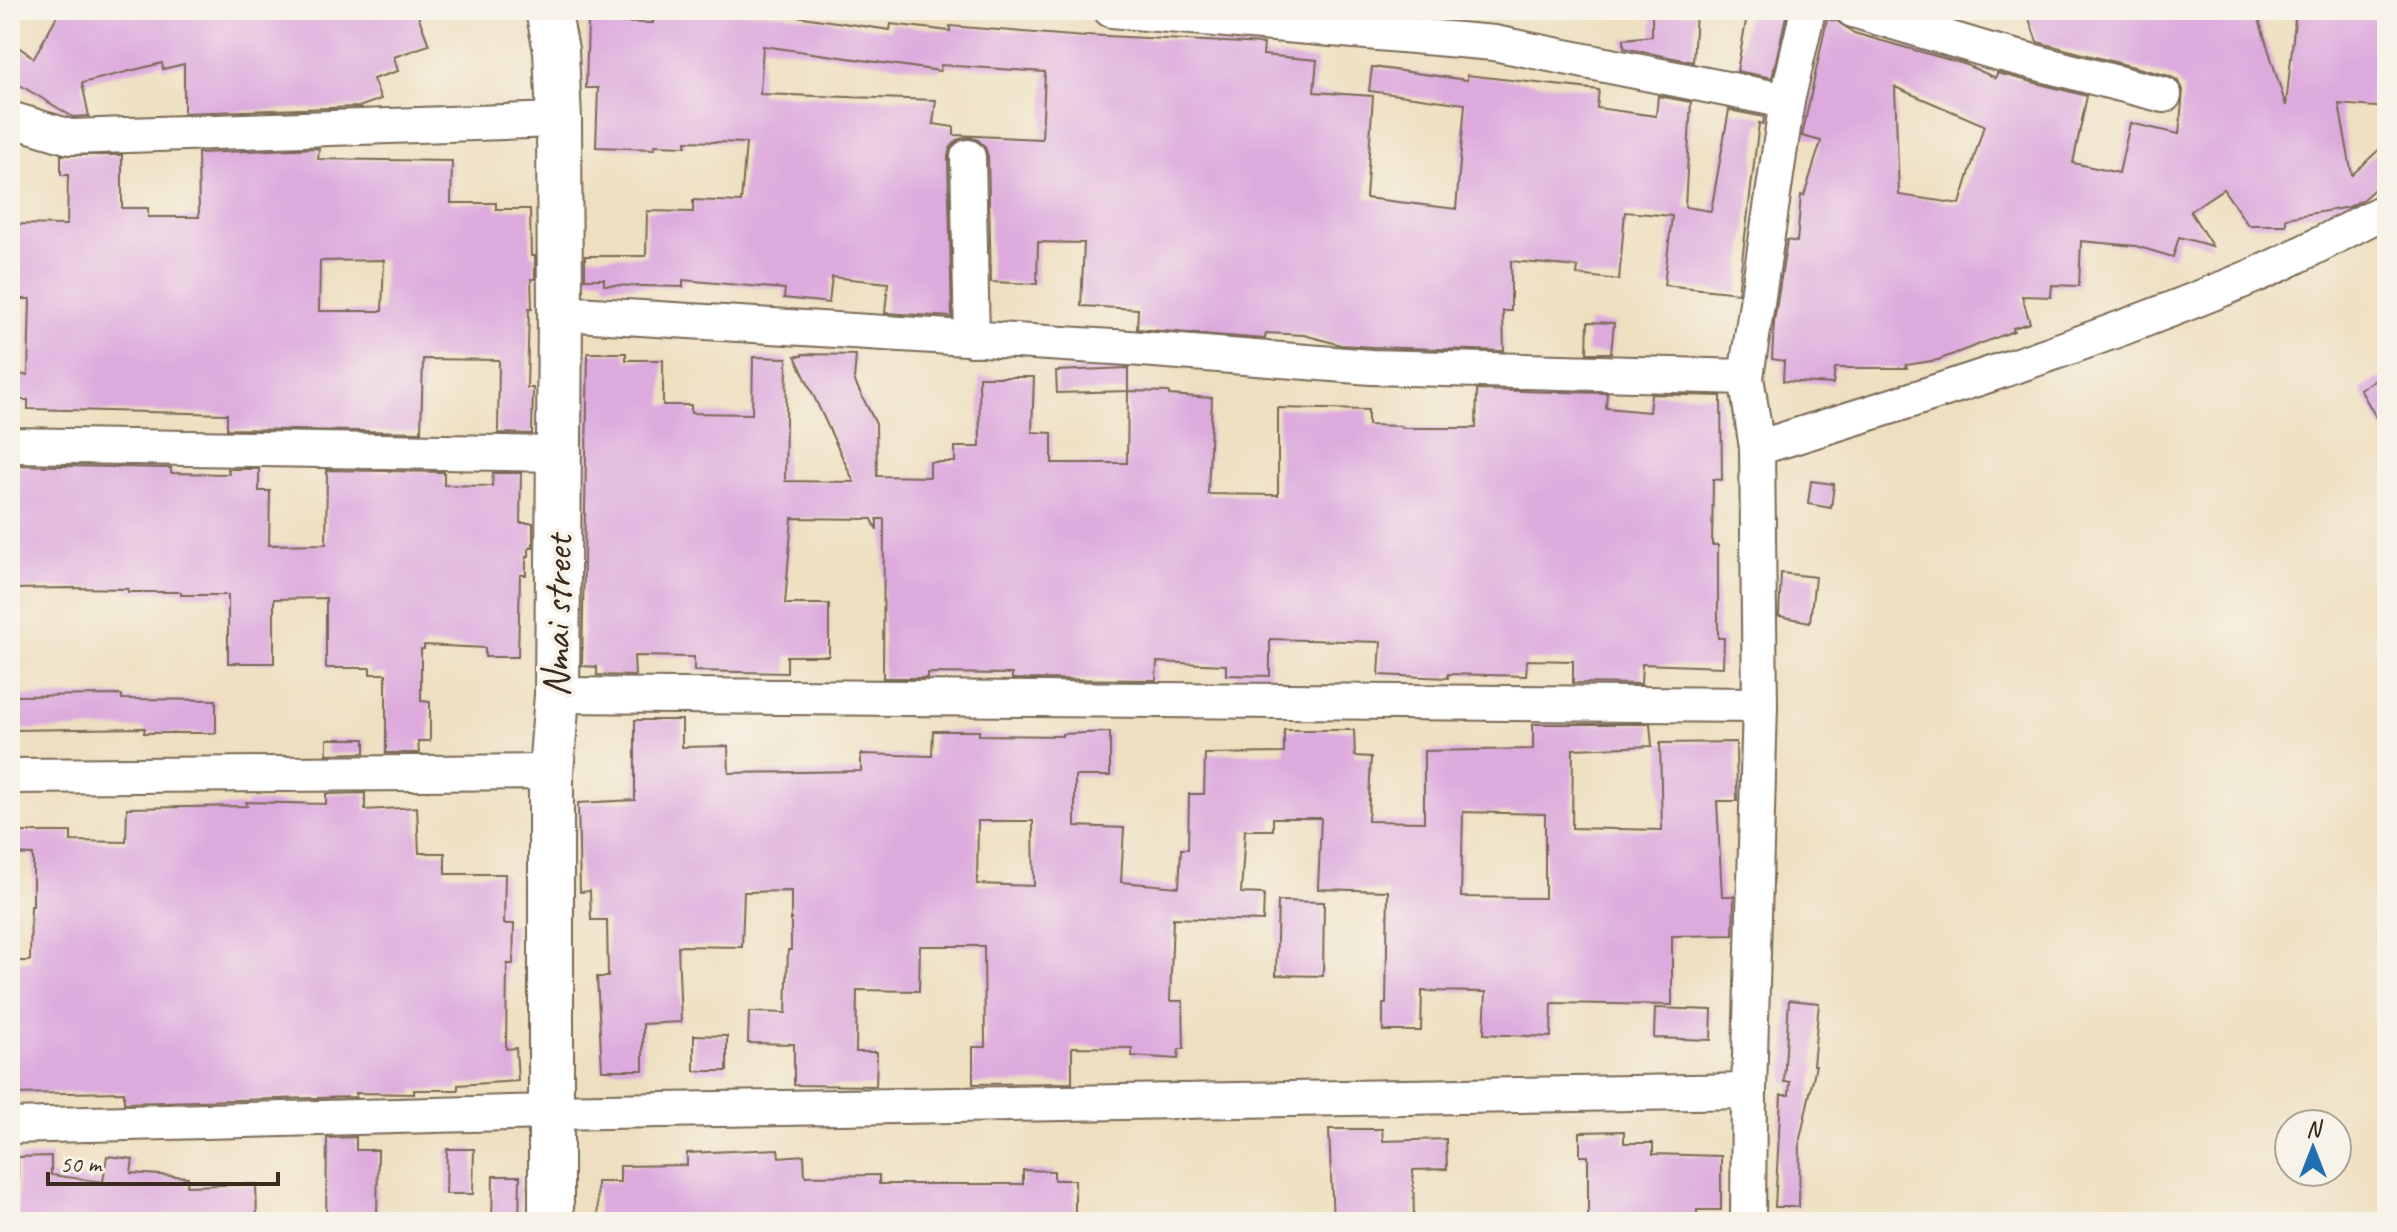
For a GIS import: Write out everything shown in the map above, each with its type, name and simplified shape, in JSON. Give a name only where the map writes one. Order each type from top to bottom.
[{"type":"street","name":"Nmai street","points":[[548,10],[556,50],[559,120],[560,313],[557,695],[551,772],[551,1222]]},
{"type":"street","points":[[1111,10],[1494,43],[1787,101]]},
{"type":"street","points":[[1748,1222],[1760,705],[1757,448],[1746,377],[1787,101],[1808,10]]},
{"type":"street","points":[[1853,10],[1991,51],[2164,95]]},
{"type":"street","points":[[10,119],[70,137],[559,120]]},
{"type":"street","points":[[968,157],[972,339]]},
{"type":"street","points":[[1757,448],[1949,389],[2100,337],[2253,276],[2387,210]]},
{"type":"street","points":[[560,313],[1371,367],[1746,377]]},
{"type":"street","points":[[10,445],[560,454]]},
{"type":"street","points":[[557,695],[1760,705]]},
{"type":"street","points":[[10,776],[551,772]]},
{"type":"street","points":[[10,1126],[551,1112],[1749,1091]]},
{"type":"building","points":[[60,10],[416,10],[429,45],[394,57],[398,71],[373,79],[381,99],[359,107],[184,113],[184,64],[163,69],[162,63],[82,83],[89,116],[73,117],[10,79],[10,41],[34,58]]},
{"type":"building","points":[[654,10],[776,13],[890,30],[891,24],[950,31],[950,26],[1085,37],[1264,44],[1263,55],[1317,60],[1314,92],[1373,96],[1366,198],[1456,209],[1465,104],[1369,91],[1372,67],[1467,80],[1467,75],[1599,90],[1597,108],[1656,116],[1658,96],[1691,102],[1685,207],[1711,211],[1729,110],[1764,117],[1763,124],[1759,123],[1738,293],[1664,285],[1672,216],[1625,212],[1619,280],[1577,275],[1578,267],[1511,261],[1511,311],[1503,311],[1504,351],[1341,345],[1304,335],[1266,333],[1265,339],[1137,329],[1138,309],[1081,306],[1084,243],[1038,242],[1037,284],[991,282],[988,156],[978,140],[968,137],[957,140],[950,148],[948,157],[952,317],[885,313],[888,283],[832,277],[829,303],[784,298],[785,289],[683,280],[683,287],[604,285],[604,279],[585,279],[585,256],[646,256],[647,211],[693,212],[693,200],[741,202],[746,143],[686,141],[686,146],[655,145],[655,149],[596,147],[598,88],[586,88],[588,22],[653,23]],"holes":[[[763,46],[940,71],[941,65],[1045,72],[1042,139],[954,135],[954,127],[933,124],[936,100],[760,94]]]},
{"type":"building","points":[[1748,10],[1787,12],[1772,78],[1737,71]]},
{"type":"building","points":[[2026,10],[2256,10],[2286,106],[2296,10],[2351,10],[2350,17],[2387,14],[2387,108],[2339,104],[2352,175],[2387,142],[2387,178],[2349,207],[2286,218],[2286,225],[2248,225],[2223,189],[2190,211],[2212,246],[2179,237],[2173,257],[2136,246],[2081,241],[2079,286],[2052,285],[2051,297],[2022,296],[2030,323],[2013,328],[2014,331],[1938,360],[1906,365],[1907,368],[1835,368],[1833,384],[1783,381],[1784,361],[1772,359],[1774,322],[1787,240],[1797,242],[1801,195],[1804,196],[1821,141],[1802,136],[1827,19],[1837,21],[1854,33],[1964,64],[1996,78],[1997,73],[2087,96],[2073,163],[2119,173],[2130,123],[2179,134],[2183,90],[2177,80],[2037,42]],"holes":[[[1895,87],[1984,125],[1960,204],[1899,195]]]},
{"type":"building","points":[[1696,13],[1693,62],[1624,48],[1624,39],[1652,36],[1652,14]]},
{"type":"building","points":[[319,148],[318,159],[452,161],[451,203],[496,203],[496,209],[530,209],[535,279],[531,279],[527,388],[533,388],[532,434],[498,433],[499,360],[423,359],[421,432],[227,429],[227,414],[28,409],[28,400],[10,400],[10,374],[28,375],[30,299],[10,299],[10,224],[67,225],[68,175],[61,175],[61,155],[122,155],[122,208],[148,208],[148,217],[199,217],[198,153]],"holes":[[[384,260],[382,311],[319,311],[320,261]]]},
{"type":"building","points":[[1588,322],[1614,323],[1611,353],[1587,353]]},
{"type":"building","points":[[588,353],[626,353],[626,360],[663,360],[663,405],[691,405],[691,413],[752,414],[753,357],[787,358],[785,481],[854,482],[795,356],[802,354],[856,355],[854,380],[876,424],[877,476],[930,477],[930,462],[955,462],[955,447],[980,447],[979,377],[1034,377],[1032,432],[1052,433],[1052,463],[1127,463],[1128,391],[1169,392],[1169,395],[1212,398],[1208,494],[1278,495],[1278,408],[1368,410],[1368,425],[1476,428],[1477,390],[1607,393],[1606,408],[1649,412],[1651,394],[1721,396],[1722,480],[1713,479],[1712,545],[1718,545],[1718,638],[1724,638],[1723,667],[1642,664],[1641,684],[1573,683],[1573,661],[1527,660],[1526,676],[1448,674],[1448,678],[1379,675],[1381,642],[1270,639],[1270,676],[1226,675],[1226,665],[1157,662],[1156,680],[1012,679],[1012,674],[927,673],[927,678],[883,678],[884,519],[877,519],[877,530],[872,519],[792,518],[785,604],[829,604],[829,656],[787,656],[787,673],[694,671],[694,657],[634,656],[635,676],[597,675],[597,667],[582,666]]},
{"type":"building","points":[[1128,368],[1128,391],[1057,393],[1056,371]]},
{"type":"building","points":[[2387,374],[2387,437],[2360,389]]},
{"type":"building","points":[[10,465],[171,468],[171,473],[229,474],[228,469],[259,469],[259,491],[270,491],[269,545],[326,544],[327,470],[444,472],[444,485],[492,486],[493,473],[521,473],[520,523],[533,523],[533,548],[529,548],[529,556],[526,556],[526,575],[520,575],[518,657],[485,657],[485,648],[424,645],[421,649],[421,701],[430,702],[430,741],[418,741],[419,753],[386,753],[386,674],[370,674],[370,668],[326,668],[326,598],[274,599],[274,663],[228,663],[228,595],[128,592],[128,589],[10,589]]},
{"type":"building","points":[[1811,481],[1834,484],[1831,508],[1808,504]]},
{"type":"building","points":[[1781,573],[1815,577],[1810,622],[1779,616]]},
{"type":"building","points":[[122,695],[122,699],[216,700],[216,733],[144,733],[145,728],[10,730],[10,696]]},
{"type":"building","points":[[635,720],[682,720],[682,747],[728,746],[729,773],[861,771],[861,754],[932,756],[933,731],[1062,736],[1110,732],[1110,776],[1075,776],[1075,826],[1124,828],[1121,882],[1179,887],[1181,849],[1188,849],[1189,794],[1204,794],[1205,754],[1284,753],[1284,730],[1354,730],[1355,756],[1371,757],[1368,821],[1424,822],[1424,751],[1533,749],[1533,724],[1650,724],[1652,746],[1573,749],[1572,828],[1662,830],[1660,743],[1736,742],[1737,801],[1717,801],[1722,896],[1734,896],[1733,935],[1672,936],[1672,1005],[1552,1003],[1551,1037],[1484,1034],[1486,992],[1422,991],[1421,1031],[1383,1031],[1388,891],[1318,889],[1321,818],[1273,818],[1273,830],[1245,830],[1241,893],[1264,894],[1263,921],[1173,918],[1170,1001],[1183,1001],[1184,1049],[1179,1049],[1178,1059],[1132,1056],[1132,1048],[1072,1047],[1072,1083],[973,1084],[973,1047],[985,1047],[984,946],[920,946],[919,991],[857,990],[856,1052],[877,1052],[876,1086],[794,1085],[794,1044],[748,1043],[749,1012],[786,1013],[788,950],[791,950],[791,891],[744,892],[742,947],[678,946],[681,1022],[643,1024],[643,1070],[602,1070],[597,977],[608,977],[607,920],[591,920],[590,891],[580,892],[578,803],[635,800]],"holes":[[[1463,812],[1545,814],[1545,898],[1461,897]],[[978,821],[1033,821],[1034,886],[977,884]]]},
{"type":"building","points":[[327,739],[365,739],[365,753],[327,754]]},
{"type":"building","points":[[365,793],[365,810],[417,807],[419,853],[445,853],[445,874],[505,874],[504,924],[514,924],[513,964],[507,964],[506,1049],[516,1048],[518,1081],[458,1085],[458,1090],[414,1090],[414,1094],[356,1093],[356,1097],[124,1103],[124,1092],[10,1094],[10,961],[30,961],[33,855],[10,854],[10,832],[71,832],[71,841],[126,842],[127,808],[247,806],[246,802],[326,804],[326,794]]},
{"type":"building","points":[[1278,901],[1324,902],[1323,976],[1276,975]]},
{"type":"building","points":[[1789,1000],[1819,1003],[1813,1065],[1816,1065],[1800,1139],[1799,1207],[1775,1207],[1781,1095],[1789,1095],[1790,1082],[1784,1082]]},
{"type":"building","points":[[1655,1008],[1712,1010],[1711,1040],[1654,1038]]},
{"type":"building","points":[[694,1035],[727,1036],[727,1071],[694,1071]]},
{"type":"building","points":[[1329,1129],[1382,1129],[1383,1141],[1446,1139],[1447,1169],[1413,1170],[1414,1222],[1333,1222]]},
{"type":"building","points":[[1624,1131],[1624,1143],[1653,1143],[1653,1154],[1721,1156],[1721,1210],[1697,1210],[1697,1222],[1588,1222],[1588,1156],[1580,1156],[1580,1132]]},
{"type":"building","points":[[356,1137],[356,1150],[378,1150],[377,1222],[326,1222],[327,1138]]},
{"type":"building","points":[[447,1149],[474,1149],[473,1194],[446,1194]]},
{"type":"building","points":[[778,1149],[779,1157],[804,1155],[805,1176],[879,1175],[879,1184],[1023,1184],[1023,1170],[1054,1171],[1054,1180],[1075,1180],[1075,1222],[598,1222],[597,1182],[620,1182],[620,1166],[687,1165],[687,1153]]},
{"type":"building","points":[[51,1156],[51,1175],[103,1182],[107,1156],[133,1159],[131,1173],[188,1177],[187,1186],[256,1184],[257,1222],[18,1222],[18,1157]]},
{"type":"building","points":[[493,1176],[520,1176],[519,1222],[492,1222]]}]
